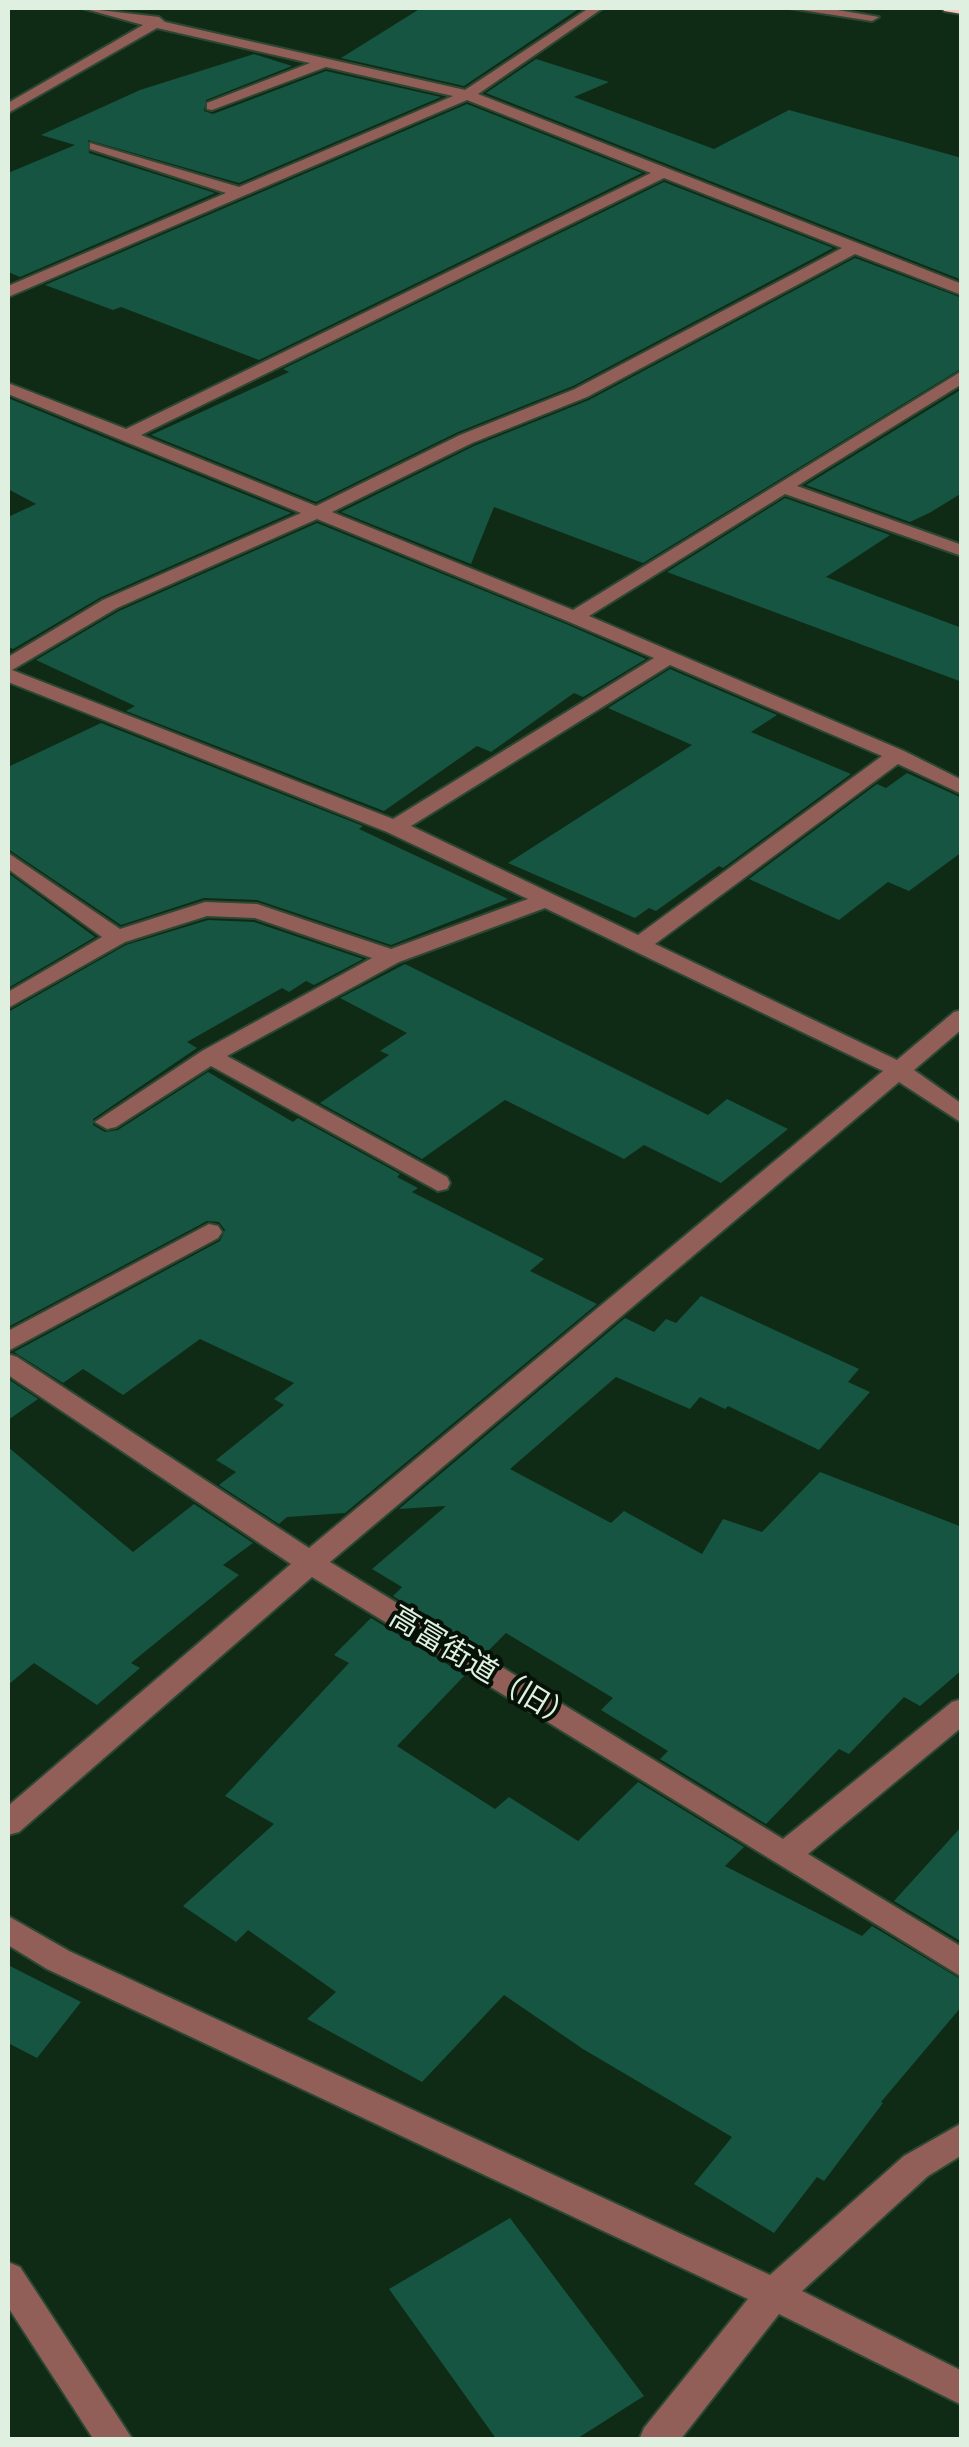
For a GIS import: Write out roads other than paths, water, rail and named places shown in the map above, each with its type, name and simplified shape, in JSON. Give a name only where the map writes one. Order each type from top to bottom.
[{"type":"highway","points":[[950,8],[962,9]]},
{"type":"street","points":[[88,8],[160,21],[467,95],[962,290]]},
{"type":"street","points":[[8,292],[467,95],[597,8]]},
{"type":"street","points":[[796,8],[872,17]]},
{"type":"street","points":[[8,110],[160,21]]},
{"type":"street","points":[[212,106],[326,62]]},
{"type":"street","points":[[95,146],[239,192]]},
{"type":"street","points":[[126,436],[667,172]]},
{"type":"street","points":[[8,665],[110,604],[314,514],[466,439],[581,394],[856,247]]},
{"type":"street","points":[[574,618],[962,376]]},
{"type":"street","points":[[8,388],[669,657],[897,755],[962,788]]},
{"type":"street","points":[[783,488],[962,552]]},
{"type":"street","points":[[394,826],[669,657]]},
{"type":"street","points":[[8,675],[394,826],[900,1070],[962,1116]]},
{"type":"street","points":[[639,945],[897,755]]},
{"type":"street","points":[[8,859],[117,938]]},
{"type":"street","points":[[107,1122],[210,1056],[391,957],[546,900]]},
{"type":"street","points":[[8,1001],[117,938],[205,909],[257,912],[391,957]]},
{"type":"street","points":[[8,1823],[310,1563],[962,1018]]},
{"type":"street","points":[[210,1056],[438,1183]]},
{"type":"street","points":[[8,1342],[209,1232]]},
{"type":"street","name":"高富街道（旧）","points":[[8,1363],[310,1563],[962,1964]]},
{"type":"street","points":[[786,1854],[962,1710]]},
{"type":"street","points":[[8,1930],[58,1960],[774,2294],[962,2389]]},
{"type":"street","points":[[656,2440],[774,2294],[916,2166],[962,2137]]},
{"type":"street","points":[[8,2278],[114,2440]]}]
